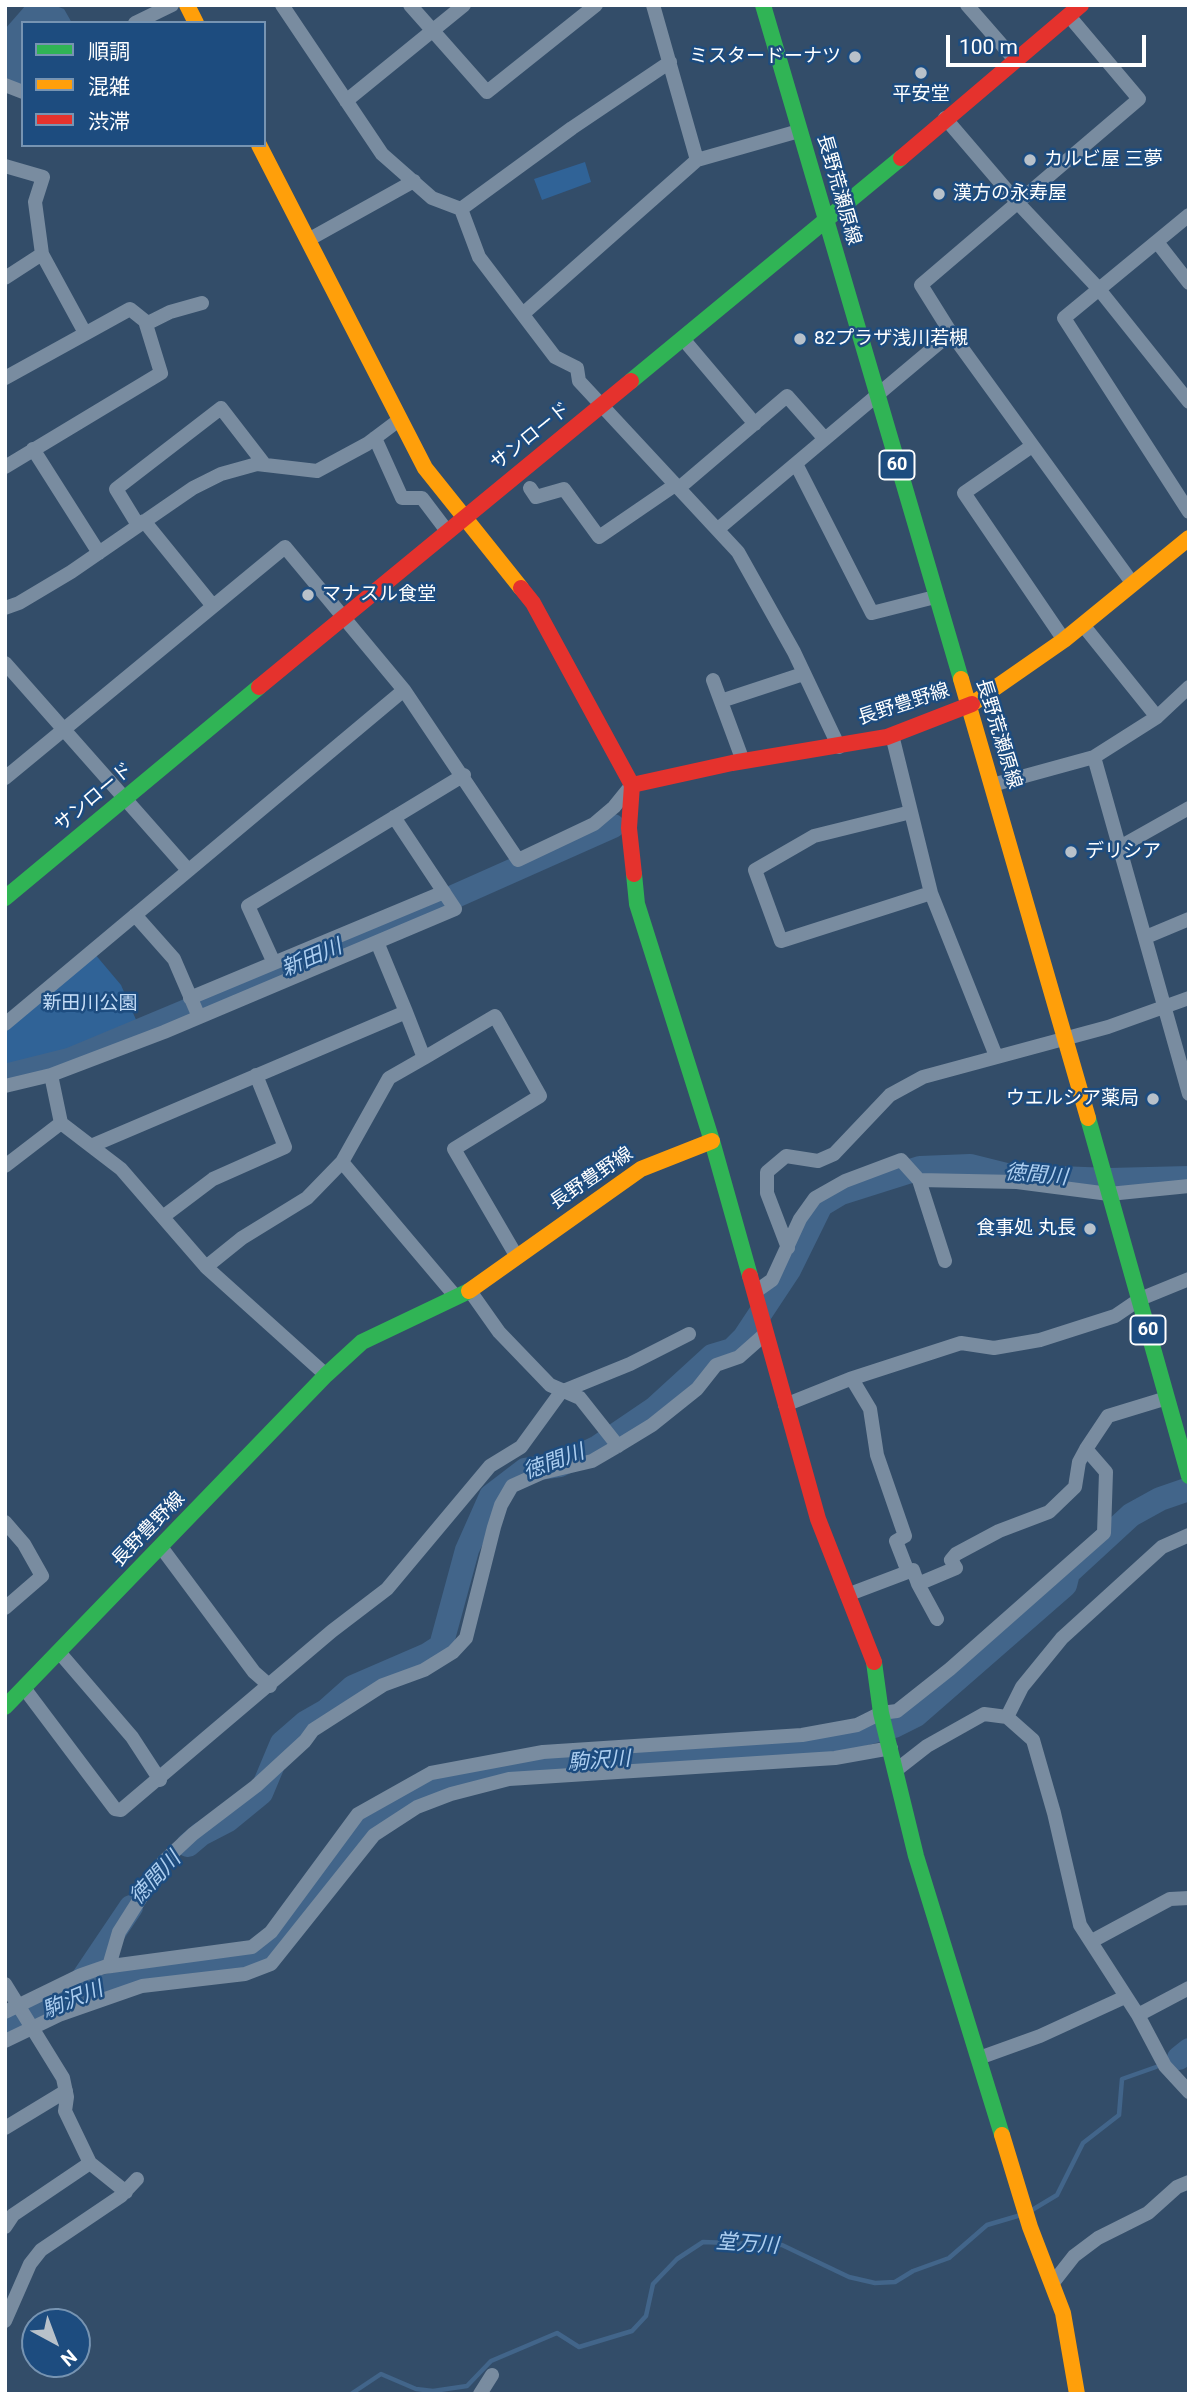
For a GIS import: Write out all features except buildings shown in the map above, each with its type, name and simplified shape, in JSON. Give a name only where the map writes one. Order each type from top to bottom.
[{"type":"street","points":[[139,21],[172,5]]},
{"type":"street","points":[[187,5],[195,21]]},
{"type":"street","points":[[282,5],[382,154],[432,198],[461,209],[479,257],[555,357],[578,368],[579,381],[738,552],[839,747]]},
{"type":"street","points":[[410,5],[487,92],[596,5]]},
{"type":"street","points":[[346,101],[464,5]]},
{"type":"street","points":[[653,5],[697,160]]},
{"type":"street","name":"長野荒瀬原線","points":[[763,5],[1066,1039],[1188,1468]]},
{"type":"street","points":[[967,5],[1015,60]]},
{"type":"street","points":[[1075,10],[1139,99],[921,285],[951,333],[1133,584]]},
{"type":"street","name":"サンロード","points":[[7,893],[684,340],[1075,10]]},
{"type":"street","points":[[461,209],[572,128],[670,62]]},
{"type":"street","points":[[946,118],[1017,202],[1098,288],[1189,402]]},
{"type":"street","points":[[524,313],[697,160],[799,131]]},
{"type":"street","points":[[260,147],[425,468],[533,603],[632,785],[629,828],[637,904],[712,1141],[818,1519],[874,1660],[882,1716],[916,1856],[1030,2227],[1063,2313],[1077,2394]]},
{"type":"street","points":[[9,172],[43,177],[35,202],[42,254],[85,333]]},
{"type":"street","points":[[308,240],[414,181]]},
{"type":"street","points":[[1189,215],[1064,318],[1189,512]]},
{"type":"street","points":[[1157,242],[1189,283]]},
{"type":"street","points":[[5,278],[42,254]]},
{"type":"street","points":[[146,324],[170,312],[202,303]]},
{"type":"street","points":[[5,378],[130,309],[146,324],[161,373],[5,467]]},
{"type":"street","points":[[718,529],[951,333]]},
{"type":"street","points":[[684,340],[755,424]]},
{"type":"street","points":[[530,488],[536,497],[564,489],[598,537],[677,487],[788,396],[825,439]]},
{"type":"street","points":[[213,606],[141,523],[116,489],[221,408],[265,465]]},
{"type":"street","points":[[5,608],[32,596],[193,488],[221,474],[257,464],[317,471],[399,420]]},
{"type":"street","points":[[374,438],[397,490],[408,500],[422,498],[447,531]]},
{"type":"street","points":[[1032,446],[964,493],[1064,640]]},
{"type":"street","points":[[33,449],[99,552]]},
{"type":"street","points":[[796,464],[872,613],[935,597]]},
{"type":"street","name":"長野豊野線","points":[[632,785],[743,761],[839,747],[892,735],[967,707],[1064,640],[1189,538]]},
{"type":"street","points":[[5,778],[285,547],[404,690],[464,775],[518,860],[594,824],[614,807],[632,785]]},
{"type":"street","points":[[1083,625],[1157,717]]},
{"type":"street","points":[[5,663],[188,870]]},
{"type":"street","points":[[721,701],[803,674]]},
{"type":"street","points":[[713,680],[743,761]]},
{"type":"street","points":[[992,785],[1094,757],[1157,717],[1189,687]]},
{"type":"street","points":[[5,1024],[404,690]]},
{"type":"street","points":[[892,735],[931,893],[996,1056]]},
{"type":"street","points":[[1094,757],[1189,1094]]},
{"type":"street","points":[[274,963],[248,906],[464,775]]},
{"type":"street","points":[[1118,848],[1189,808]]},
{"type":"street","points":[[911,811],[814,836],[755,870],[781,941],[931,893]]},
{"type":"street","points":[[194,1007],[377,942],[456,909],[394,817]]},
{"type":"street","points":[[5,1086],[51,1075],[194,1007],[274,963],[444,892]]},
{"type":"street","points":[[135,915],[174,959],[194,1007]]},
{"type":"street","points":[[1146,937],[1189,919]]},
{"type":"street","points":[[377,942],[424,1058]]},
{"type":"street","points":[[788,1248],[767,1193],[767,1172],[786,1156],[818,1161],[834,1154],[890,1096],[923,1077],[1066,1039],[1189,999]]},
{"type":"street","points":[[91,1146],[406,1012]]},
{"type":"street","points":[[206,1267],[242,1238],[307,1198],[342,1162],[389,1078],[495,1016],[540,1096],[454,1149],[517,1257]]},
{"type":"street","points":[[164,1216],[213,1179],[285,1147],[256,1074]]},
{"type":"street","points":[[51,1075],[61,1123],[121,1169],[206,1267],[326,1375]]},
{"type":"street","points":[[5,1166],[61,1123]]},
{"type":"street","name":"長野豊野線","points":[[5,1707],[326,1375],[362,1342],[463,1294],[640,1169],[712,1141]]},
{"type":"street","points":[[756,1296],[772,1280],[800,1219],[815,1198],[845,1181],[901,1160],[918,1179],[945,1261]]},
{"type":"street","points":[[342,1162],[550,1385],[580,1398],[613,1440]]},
{"type":"street","points":[[918,1179],[1017,1182],[1108,1192],[1189,1186]]},
{"type":"street","points":[[785,1405],[852,1379],[961,1343],[994,1348],[1040,1340],[1115,1316],[1140,1299],[1189,1279]]},
{"type":"street","points":[[107,1967],[119,1931],[164,1861],[193,1833],[256,1786],[305,1741],[313,1730],[383,1685],[424,1670],[453,1652],[466,1638],[494,1527],[512,1486],[541,1473],[592,1461],[613,1440],[652,1425],[697,1389],[716,1365],[739,1357],[764,1328]]},
{"type":"street","points":[[24,1688],[115,1809],[121,1810],[387,1589],[490,1466],[522,1447],[561,1391],[630,1364],[689,1334]]},
{"type":"street","points":[[852,1379],[870,1409],[877,1455],[905,1536],[896,1541],[908,1572]]},
{"type":"street","points":[[918,1584],[956,1568],[951,1560],[956,1554],[999,1531],[1049,1512],[1075,1487],[1079,1462],[1108,1416],[1167,1398]]},
{"type":"street","points":[[14,2008],[81,1975],[107,1967],[252,1948],[271,1932],[358,1814],[431,1773],[543,1752],[802,1735],[857,1725],[897,1711],[950,1670],[1104,1533],[1106,1472],[1086,1449]]},
{"type":"street","points":[[5,1522],[24,1544],[42,1576],[5,1608]]},
{"type":"street","points":[[1007,1717],[1022,1687],[1062,1638],[1162,1547],[1189,1535]]},
{"type":"street","points":[[161,1547],[254,1672],[270,1686]]},
{"type":"street","points":[[847,1595],[913,1570],[937,1619]]},
{"type":"street","points":[[59,1652],[132,1737],[160,1780]]},
{"type":"street","points":[[895,1771],[928,1746],[984,1714],[1007,1717],[1033,1740],[1039,1755],[1080,1925],[1138,2015],[1165,2066],[1189,2092]]},
{"type":"street","points":[[5,2041],[59,2015],[142,1986],[245,1974],[271,1964],[374,1835],[417,1807],[451,1794],[509,1779],[835,1758],[890,1745]]},
{"type":"street","points":[[1092,1941],[1170,1899],[1189,1898]]},
{"type":"street","points":[[5,1984],[14,2008],[32,2027],[63,2078],[66,2091],[65,2111],[90,2163],[126,2192]]},
{"type":"street","points":[[1138,2015],[1189,1988]]},
{"type":"street","points":[[979,2058],[1040,2036],[1125,1997]]},
{"type":"street","points":[[5,2128],[66,2091]]},
{"type":"street","points":[[5,2227],[13,2215],[90,2163]]},
{"type":"street","points":[[5,2321],[30,2264],[41,2250],[126,2192],[138,2179]]},
{"type":"street","points":[[1052,2284],[1074,2256],[1098,2238],[1148,2213],[1177,2187],[1189,2182]]},
{"type":"street","points":[[481,2394],[492,2375]]},
{"type":"green space","points":[[585,162],[591,182],[542,200],[534,179]]},
{"type":"green space","name":"新田川公園","points":[[94,953],[121,985],[137,1022],[73,1048],[5,1067],[5,1027]]},
{"type":"shaded area","points":[[26,5],[56,6],[64,9],[71,21],[21,21],[21,86],[5,79],[5,29]]},
{"type":"waterway","name":"新田川","points":[[5,1076],[69,1060],[352,942],[613,826]]},
{"type":"waterway","name":"徳間川","points":[[188,1845],[201,1834],[228,1820],[261,1793],[282,1743],[305,1723],[326,1711],[353,1687],[427,1655],[441,1646],[467,1550],[491,1496],[525,1470],[560,1465],[598,1447],[654,1409],[712,1356],[732,1350],[744,1338],[789,1270],[821,1205],[841,1193],[920,1168],[970,1166],[1010,1176],[1109,1180],[1189,1178]]},
{"type":"waterway","name":"駒沢川","points":[[5,2029],[95,1989],[195,1965],[243,1964],[280,1939],[327,1871],[375,1816],[422,1792],[509,1767],[684,1757],[736,1751],[807,1749],[894,1726],[916,1715],[1065,1585],[1068,1573],[1131,1515],[1160,1499],[1189,1489]]},
{"type":"waterway","name":"徳間川","points":[[67,2002],[131,1907]]},
{"type":"waterway","name":"堂万川","points":[[1179,2058],[1189,2050]]},
{"type":"waterway","name":"堂万川","points":[[1032,2210],[1057,2195],[1083,2143],[1119,2115],[1122,2079],[1156,2067]]},
{"type":"waterway","name":"堂万川","points":[[351,2394],[381,2374],[416,2389],[433,2391],[467,2386],[491,2361],[557,2333],[579,2347],[632,2331],[646,2316],[653,2284],[677,2259],[703,2242],[782,2245],[849,2277],[875,2283],[895,2282],[913,2271],[949,2258],[987,2225],[1021,2215]]},
{"type":"traffic: fast","points":[[763,5],[961,679]]},
{"type":"traffic: fast","points":[[631,381],[901,158]]},
{"type":"traffic: fast","points":[[5,898],[259,687]]},
{"type":"traffic: fast","points":[[634,874],[637,904],[712,1141],[750,1276]]},
{"type":"traffic: fast","points":[[1088,1118],[1189,1476]]},
{"type":"traffic: fast","points":[[5,1707],[326,1375],[362,1342],[469,1291]]},
{"type":"traffic: fast","points":[[874,1662],[881,1713],[916,1856],[1002,2135]]},
{"type":"traffic: slow","points":[[187,5],[195,21]]},
{"type":"traffic: slow","points":[[260,147],[425,468],[521,588]]},
{"type":"traffic: slow","points":[[972,704],[1064,640],[1189,538]]},
{"type":"traffic: slow","points":[[961,679],[1088,1118]]},
{"type":"traffic: slow","points":[[469,1291],[641,1169],[712,1141]]},
{"type":"traffic: slow","points":[[1002,2135],[1030,2227],[1063,2313],[1077,2394]]},
{"type":"traffic: jam","points":[[901,158],[1081,5]]},
{"type":"traffic: jam","points":[[259,687],[631,381]]},
{"type":"traffic: jam","points":[[521,588],[533,603],[632,785],[629,828],[634,874]]},
{"type":"traffic: jam","points":[[632,785],[732,763],[887,737],[972,704]]},
{"type":"traffic: jam","points":[[750,1276],[818,1519],[874,1662]]},
{"type":"place","name":"ミスタードーナツ","points":[[855,57]]},
{"type":"place","name":"平安堂","points":[[921,73]]},
{"type":"place","name":"カルビ屋 三夢","points":[[1030,160]]},
{"type":"place","name":"漢方の永寿屋","points":[[939,194]]},
{"type":"place","name":"82プラザ浅川若槻","points":[[800,339]]},
{"type":"place","name":"マナスル食堂","points":[[308,595]]},
{"type":"place","name":"デリシア","points":[[1071,852]]},
{"type":"place","name":"ウエルシア薬局","points":[[1153,1099]]},
{"type":"place","name":"食事処 丸長","points":[[1090,1229]]}]
